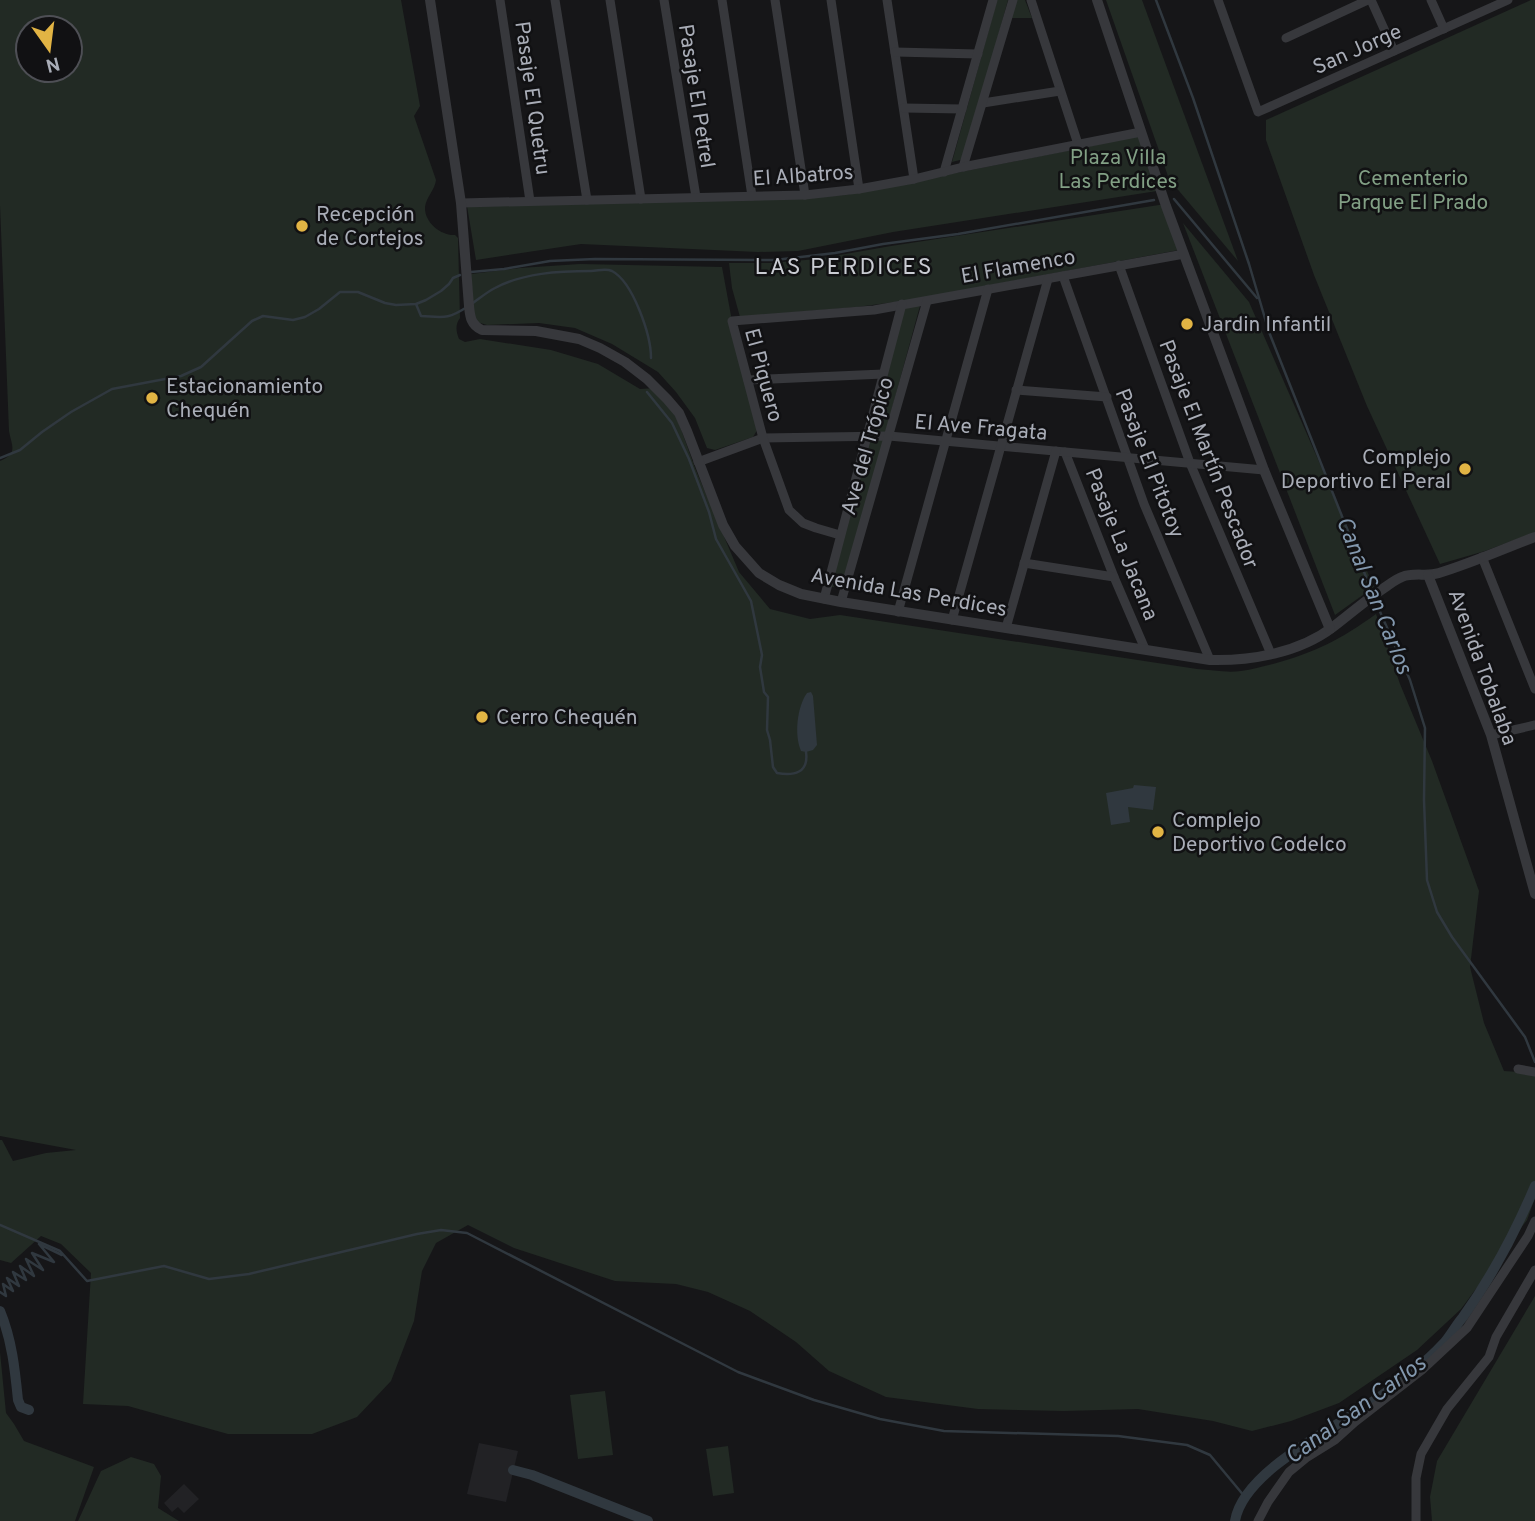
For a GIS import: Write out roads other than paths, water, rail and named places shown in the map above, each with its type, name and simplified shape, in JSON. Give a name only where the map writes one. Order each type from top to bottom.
[{"type":"street","name":"Avenida Las Perdices","points":[[430,0],[461,202],[471,318],[474,324],[482,330],[536,331],[579,339],[617,357],[647,379],[679,413],[723,525],[742,556],[759,572],[779,585],[801,594],[898,612],[1210,660],[1271,654],[1302,644],[1330,629],[1398,578],[1428,575]]},
{"type":"street","name":"Pasaje El Quetru","points":[[500,0],[530,201]]},
{"type":"street","points":[[555,0],[587,200]]},
{"type":"street","points":[[610,0],[641,198]]},
{"type":"street","name":"Pasaje El Petrel","points":[[664,0],[696,197]]},
{"type":"street","points":[[722,0],[752,196]]},
{"type":"street","points":[[775,0],[805,195]]},
{"type":"street","points":[[831,0],[859,189]]},
{"type":"street","points":[[887,0],[914,179]]},
{"type":"street","points":[[944,172],[993,0]]},
{"type":"street","points":[[964,167],[1013,0]]},
{"type":"street","points":[[1031,0],[1078,144]]},
{"type":"street","points":[[1097,0],[1184,254],[1264,470],[1330,629]]},
{"type":"street","name":"San Jorge","points":[[1218,0],[1258,112],[1444,29],[1493,3],[1508,0]]},
{"type":"street","points":[[1286,38],[1369,0],[1394,51]]},
{"type":"street","points":[[1431,0],[1444,29]]},
{"type":"street","points":[[895,52],[978,54]]},
{"type":"street","points":[[983,103],[1060,91]]},
{"type":"street","points":[[904,108],[962,108]]},
{"type":"street","name":"El Albatros","points":[[461,202],[805,195],[914,179],[1141,132]]},
{"type":"street","name":"El Flamenco","points":[[732,321],[848,312],[927,301],[1184,254]]},
{"type":"street","name":"Pasaje El Martín Pescador","points":[[1119,265],[1190,463],[1271,654]]},
{"type":"street","name":"Pasaje El Pitotoy","points":[[1063,276],[1149,515],[1210,660]]},
{"type":"street","points":[[952,620],[1048,279]]},
{"type":"street","points":[[898,612],[988,289]]},
{"type":"street","name":"Ave del Trópico","points":[[841,602],[927,301]]},
{"type":"street","name":"Ave del Trópico","points":[[824,599],[902,304]]},
{"type":"street","name":"El Piquero","points":[[732,321],[763,438],[789,510],[803,523],[840,535]]},
{"type":"street","points":[[748,380],[884,374]]},
{"type":"street","points":[[1016,390],[1107,397]]},
{"type":"street","name":"El Ave Fragata","points":[[698,462],[763,438],[889,436],[1264,470]]},
{"type":"street","points":[[1006,628],[1061,451]]},
{"type":"street","name":"Pasaje La Jacana","points":[[1061,451],[1146,649]]},
{"type":"street","points":[[1428,575],[1535,538]]},
{"type":"street","points":[[1482,557],[1535,689]]},
{"type":"street","points":[[1024,563],[1114,577]]},
{"type":"street","name":"Avenida Tobalaba","points":[[1428,575],[1490,735],[1535,894]]},
{"type":"street","points":[[1490,735],[1535,725]]},
{"type":"street","points":[[1518,1069],[1535,1072]]},
{"type":"street","points":[[1258,1521],[1289,1472],[1335,1440],[1422,1370],[1467,1328],[1528,1236],[1535,1221]]},
{"type":"street","points":[[1416,1521],[1416,1478],[1421,1454],[1447,1409],[1489,1357],[1496,1337],[1535,1270]]},
{"type":"waterway","name":"Canal San Carlos","points":[[1156,0],[1193,98],[1269,332],[1372,592]]},
{"type":"waterway","points":[[1174,199],[1257,298]]},
{"type":"waterway","points":[[471,272],[550,261],[595,259],[775,260],[958,234],[1154,200]]},
{"type":"waterway","points":[[473,303],[495,288],[529,276],[554,272],[609,270],[620,277],[634,297],[644,323],[651,358]]},
{"type":"waterway","points":[[0,458],[20,450],[71,412],[112,389],[181,376],[201,367],[252,321],[263,316],[293,320],[305,317],[340,292],[358,292],[396,305],[416,304],[441,291],[453,278],[460,275]]},
{"type":"waterway","points":[[416,304],[421,316],[435,317],[449,316],[467,307]]},
{"type":"waterway","points":[[647,392],[672,423],[689,459],[716,539],[751,601],[762,655],[760,667],[764,692],[768,697],[767,730],[773,767],[777,773],[799,772],[805,765],[806,752]]},
{"type":"waterway","name":"Canal San Carlos","points":[[1374,598],[1410,680],[1425,728],[1427,880],[1437,912],[1452,937],[1525,1037],[1535,1062]]},
{"type":"waterway","name":"Canal San Carlos","points":[[1235,1521],[1241,1503],[1253,1486],[1270,1470],[1309,1441],[1396,1385],[1444,1343],[1494,1269],[1535,1186]]},
{"type":"waterway","points":[[0,1225],[60,1251],[87,1281],[164,1266],[209,1279],[249,1274],[417,1234],[441,1230],[467,1233],[738,1372],[814,1400],[880,1419],[944,1431],[1118,1436],[1187,1445],[1210,1455],[1245,1497]]},
{"type":"waterway","points":[[0,1292],[6,1296],[3,1284],[13,1291],[7,1278],[19,1286],[13,1272],[26,1280],[20,1266],[34,1276],[26,1259],[43,1270],[32,1253],[54,1262],[39,1244],[62,1255]]},
{"type":"waterway","points":[[0,1311],[10,1344],[18,1400],[21,1407],[29,1410]]},
{"type":"waterway","points":[[513,1470],[648,1521]]},
{"type":"place","name":"Recepción de Cortejos","points":[[302,226]]},
{"type":"place","name":"Jardin Infantil","points":[[1187,324]]},
{"type":"place","name":"Estacionamiento Chequén","points":[[152,398]]},
{"type":"place","name":"Complejo Deportivo El Peral","points":[[1465,469]]},
{"type":"place","name":"Cerro Chequén","points":[[482,717]]},
{"type":"place","name":"Complejo Deportivo Codelco","points":[[1158,832]]},
{"type":"district","name":"LAS PERDICES","points":[[844,266]]},
{"type":"park label","name":"Plaza Villa Las Perdices","points":[[1118,169]]},
{"type":"park label","name":"Cementerio Parque El Prado","points":[[1413,190]]}]
